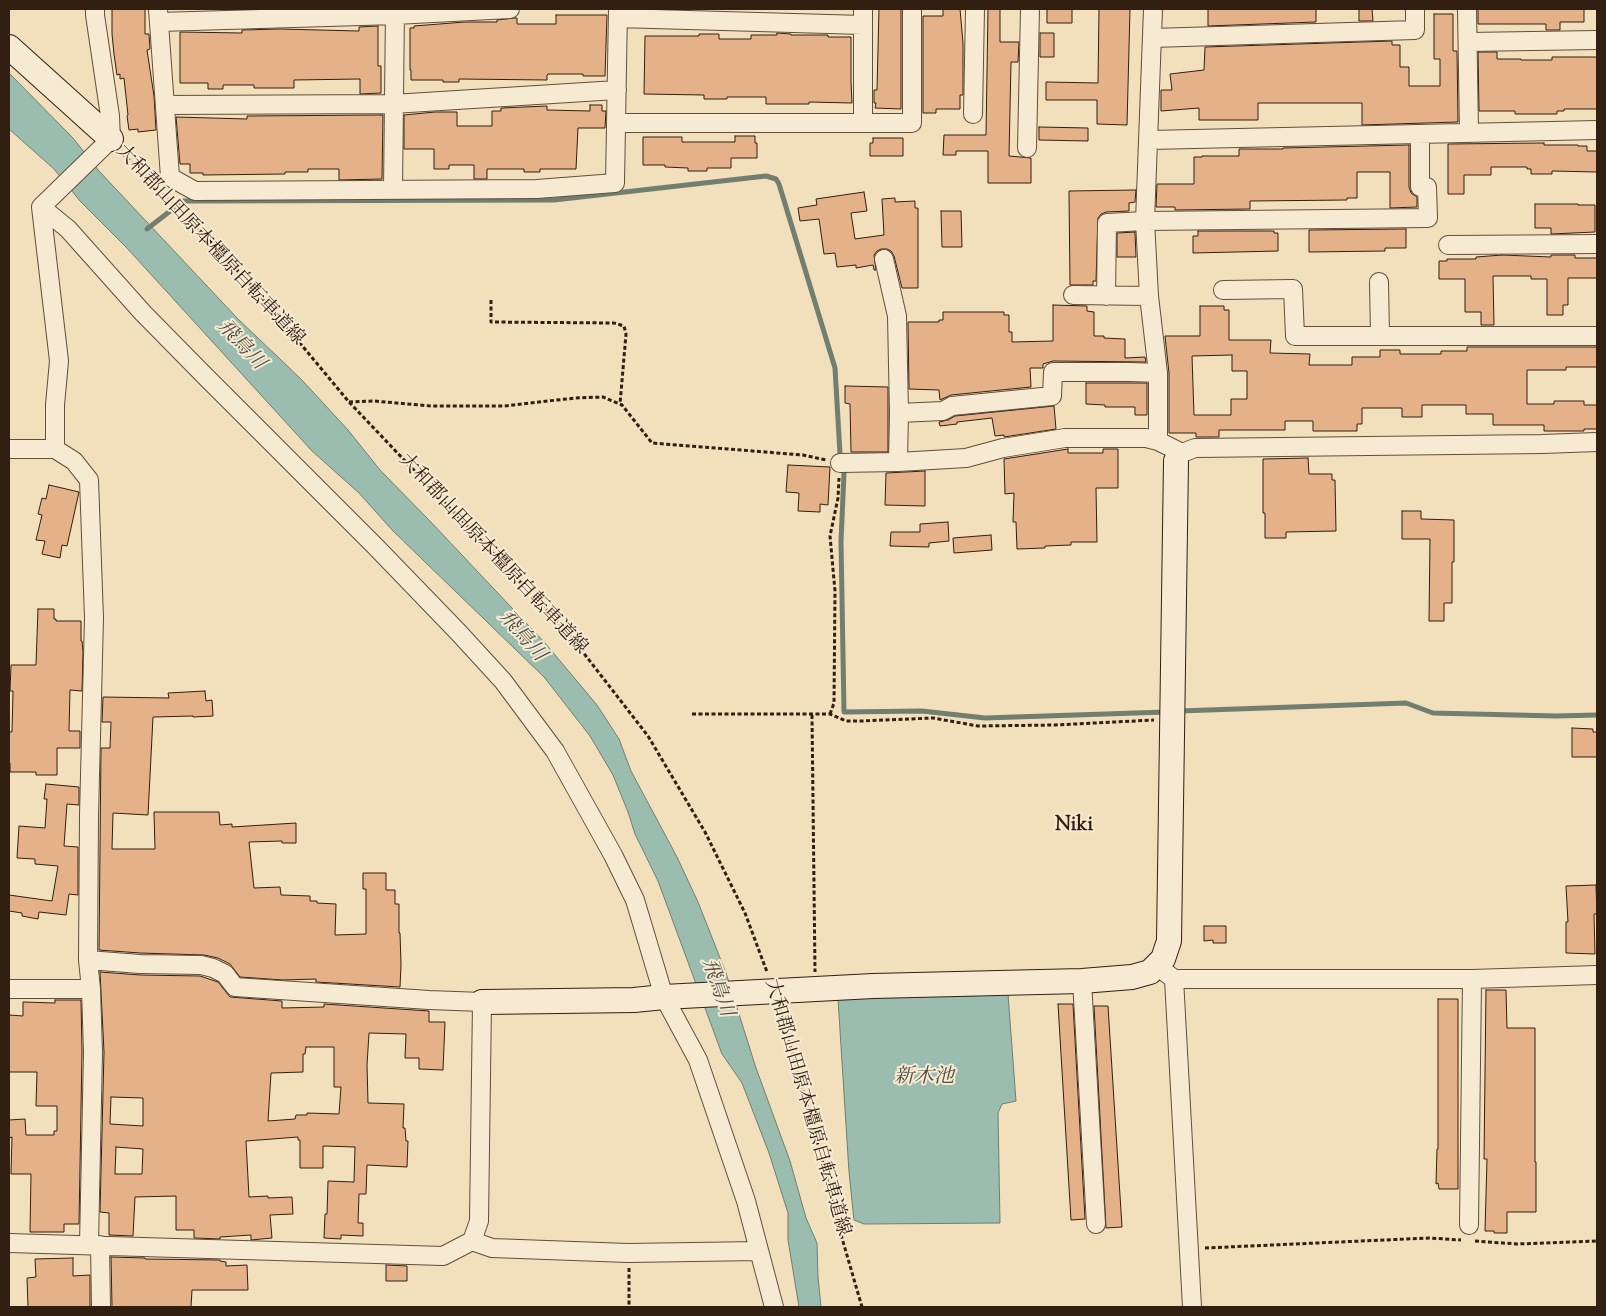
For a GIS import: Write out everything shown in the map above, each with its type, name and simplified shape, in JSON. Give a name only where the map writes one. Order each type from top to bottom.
[{"type":"street","points":[[44,204],[108,142],[110,116],[95,9]]},
{"type":"street","points":[[510,9],[159,15],[170,177],[195,192],[537,189],[615,182],[618,14],[863,17],[863,122]]},
{"type":"street","points":[[616,124],[912,123],[912,9]]},
{"type":"street","points":[[973,114],[975,9]]},
{"type":"street","points":[[1026,148],[1030,9]]},
{"type":"street","points":[[1153,9],[1145,221],[1149,296],[1158,373],[1158,441]]},
{"type":"street","points":[[1152,38],[1415,30],[1415,9]]},
{"type":"street","points":[[1467,9],[1469,133]]},
{"type":"street","points":[[394,190],[395,12]]},
{"type":"street","points":[[1468,42],[1597,40]]},
{"type":"street","name":"大和郡山田原本橿原自転車道線","points":[[9,47],[108,142]]},
{"type":"street","points":[[165,105],[394,104],[617,90]]},
{"type":"street","points":[[1149,140],[1597,130]]},
{"type":"street","points":[[1106,296],[1107,222],[1428,218],[1427,187],[1420,187],[1420,134]]},
{"type":"street","points":[[44,204],[59,361],[55,405],[55,449]]},
{"type":"street","points":[[44,204],[150,320],[459,633],[503,681],[555,751],[613,854],[635,900],[668,997],[698,1060],[746,1201],[774,1307]]},
{"type":"street","points":[[1448,245],[1597,244]]},
{"type":"street","points":[[884,259],[897,316],[898,462]]},
{"type":"street","points":[[1379,282],[1380,336]]},
{"type":"street","points":[[1223,290],[1293,289],[1295,336],[1597,336]]},
{"type":"street","points":[[1073,295],[1149,296]]},
{"type":"street","points":[[899,413],[944,411],[952,406],[1052,396],[1053,372],[1158,373]]},
{"type":"street","points":[[840,463],[966,458],[1003,448],[1065,438],[1146,438],[1158,441],[1179,457]]},
{"type":"street","points":[[1179,457],[1195,448],[1597,442]]},
{"type":"street","points":[[9,449],[55,449],[74,461],[89,480],[94,618],[89,815],[88,960],[93,1052],[95,1245],[101,1307]]},
{"type":"street","points":[[1179,457],[1172,720],[1169,941],[1163,959],[1166,973],[1189,1249],[1192,1307]]},
{"type":"street","points":[[88,960],[140,964],[200,965],[213,968],[225,974],[235,986],[482,1002],[634,1000],[892,985],[1082,980],[1141,976],[1150,972],[1472,980],[1597,975]]},
{"type":"street","points":[[1082,980],[1096,1224]]},
{"type":"street","points":[[1469,1225],[1472,980]]},
{"type":"street","points":[[9,989],[91,989]]},
{"type":"street","points":[[472,1242],[479,1221],[482,1002]]},
{"type":"street","points":[[9,1243],[443,1256],[472,1242],[492,1248],[628,1253],[758,1251]]},
{"type":"path","name":"大和郡山田原本橿原自転車道線","points":[[108,142],[186,216],[254,288],[349,402],[565,629],[648,736],[713,848],[745,913],[766,991],[785,1024],[835,1214],[862,1307]]},
{"type":"path","points":[[491,300],[491,322],[614,323],[624,326],[626,334],[620,404]]},
{"type":"path","points":[[349,402],[374,401],[431,406],[504,406],[575,398],[603,397],[620,404],[652,443],[803,455],[840,463],[838,498],[830,536],[835,592],[834,703],[830,714]]},
{"type":"path","points":[[692,714],[830,714],[846,721],[933,718],[978,726],[1172,720]]},
{"type":"path","points":[[812,715],[815,989]]},
{"type":"path","points":[[1189,1249],[1429,1238],[1517,1244],[1597,1241]]},
{"type":"path","points":[[628,1253],[629,1307]]},
{"type":"water","name":"飛鳥川","points":[[9,73],[73,138],[99,171],[238,319],[301,379],[348,430],[380,470],[545,643],[597,705],[619,739],[631,771],[677,857],[698,902],[726,973],[756,1068],[790,1161],[806,1218],[817,1243],[821,1307],[799,1307],[788,1240],[788,1213],[769,1153],[742,1083],[722,1054],[658,881],[635,834],[613,775],[590,736],[544,677],[393,531],[359,493],[312,451],[126,247],[80,201],[54,169],[9,129]]},
{"type":"water","name":"新木池","points":[[1008,994],[1016,1101],[1002,1104],[998,1113],[1000,1223],[864,1224],[854,1220],[849,1172],[838,999]]},
{"type":"building","points":[[112,9],[145,9],[145,34],[149,34],[150,49],[147,50],[154,96],[156,130],[138,132],[138,129],[129,130],[124,78],[120,79],[120,74],[117,75],[114,54]]},
{"type":"building","points":[[879,9],[901,9],[901,109],[875,108],[874,90],[877,90]]},
{"type":"building","points":[[943,9],[960,9],[963,43],[963,95],[960,95],[960,109],[936,109],[936,113],[923,113],[923,16],[943,16]]},
{"type":"building","points":[[988,9],[1000,9],[1000,42],[1019,42],[1018,62],[1011,62],[1009,156],[1031,158],[1031,183],[988,183],[988,151],[956,151],[956,155],[943,155],[944,135],[986,135]]},
{"type":"building","points":[[1047,9],[1072,9],[1072,23],[1047,23]]},
{"type":"building","points":[[1099,9],[1130,9],[1127,125],[1097,124],[1097,100],[1046,100],[1046,82],[1098,83]]},
{"type":"building","points":[[1208,9],[1316,9],[1316,22],[1208,26]]},
{"type":"building","points":[[1359,9],[1372,9],[1373,21],[1359,21]]},
{"type":"building","points":[[1478,9],[1584,9],[1584,22],[1560,22],[1560,30],[1546,30],[1546,24],[1478,24]]},
{"type":"building","points":[[1434,14],[1453,14],[1453,51],[1457,51],[1458,122],[1362,125],[1362,103],[1258,103],[1258,120],[1199,120],[1199,108],[1161,111],[1161,90],[1172,90],[1170,74],[1204,70],[1205,47],[1392,41],[1392,45],[1400,45],[1400,67],[1409,67],[1409,86],[1440,86],[1440,59],[1434,59]]},
{"type":"building","points":[[556,15],[607,15],[605,76],[548,74],[547,80],[459,79],[459,82],[443,82],[443,80],[411,80],[410,28],[414,28],[414,26],[465,22],[497,22],[497,20],[514,18],[517,18],[517,24],[556,24]]},
{"type":"building","points":[[378,26],[378,66],[381,66],[381,93],[360,94],[360,79],[294,80],[294,88],[254,88],[254,85],[223,85],[223,89],[208,89],[208,83],[180,83],[180,32],[242,33],[242,30],[280,29],[359,31],[359,27]]},
{"type":"building","points":[[777,33],[851,37],[852,103],[766,104],[766,97],[704,99],[704,95],[644,94],[645,36],[719,34],[719,39],[751,39],[751,35],[777,35]]},
{"type":"building","points":[[1040,33],[1054,33],[1054,57],[1040,57]]},
{"type":"building","points":[[1478,52],[1497,52],[1497,59],[1552,60],[1552,57],[1597,57],[1597,109],[1564,109],[1564,111],[1557,111],[1557,114],[1515,114],[1515,111],[1479,111]]},
{"type":"building","points":[[590,105],[602,105],[602,111],[606,111],[605,128],[578,128],[576,169],[540,169],[540,172],[524,172],[524,169],[487,169],[487,179],[474,179],[474,165],[449,165],[449,169],[434,169],[434,149],[404,149],[404,115],[457,112],[457,126],[492,126],[492,111],[501,111],[501,108],[547,106],[547,110],[590,111]]},
{"type":"building","points":[[383,115],[382,179],[339,180],[339,169],[308,169],[308,172],[285,172],[285,174],[203,175],[203,173],[190,173],[190,164],[180,164],[176,117],[247,119],[247,116]]},
{"type":"building","points":[[1039,127],[1088,128],[1088,141],[1039,140]]},
{"type":"building","points":[[735,136],[755,136],[757,158],[731,158],[731,168],[707,168],[707,171],[688,171],[688,168],[665,167],[665,165],[643,165],[643,137],[682,137],[682,142],[735,142]]},
{"type":"building","points":[[873,138],[903,138],[903,156],[870,156],[870,143],[873,143]]},
{"type":"building","points":[[1544,143],[1544,145],[1587,146],[1587,151],[1597,151],[1597,172],[1552,171],[1552,174],[1531,174],[1531,169],[1527,169],[1527,167],[1491,167],[1491,175],[1464,175],[1464,194],[1448,194],[1448,144]]},
{"type":"building","points":[[1409,145],[1409,187],[1411,193],[1417,197],[1417,207],[1390,208],[1390,172],[1357,172],[1357,198],[1347,198],[1347,200],[1250,201],[1250,209],[1175,210],[1175,207],[1156,207],[1157,184],[1194,184],[1194,157],[1239,156],[1239,149]]},
{"type":"building","points":[[1136,190],[1135,202],[1129,203],[1129,211],[1106,212],[1098,218],[1096,281],[1093,281],[1093,285],[1070,285],[1069,191]]},
{"type":"building","points":[[864,192],[867,211],[851,213],[855,239],[884,235],[882,199],[895,198],[895,202],[915,201],[915,208],[918,208],[918,288],[902,288],[894,256],[887,249],[881,249],[874,255],[876,270],[874,270],[873,265],[856,268],[856,265],[837,267],[835,253],[824,254],[819,219],[800,221],[798,208],[817,205],[816,199]]},
{"type":"building","points":[[1535,204],[1595,205],[1595,232],[1551,234],[1551,228],[1535,228]]},
{"type":"building","points":[[941,211],[961,211],[962,247],[942,247]]},
{"type":"building","points":[[1406,229],[1406,248],[1385,248],[1385,251],[1309,252],[1309,230]]},
{"type":"building","points":[[1198,231],[1274,231],[1274,233],[1278,233],[1278,251],[1193,253],[1193,236],[1198,236]]},
{"type":"building","points":[[1135,232],[1136,257],[1117,257],[1117,233]]},
{"type":"building","points":[[1502,255],[1551,257],[1551,255],[1575,255],[1575,258],[1597,258],[1597,278],[1568,278],[1568,305],[1563,305],[1563,315],[1547,315],[1547,279],[1531,279],[1531,276],[1493,276],[1494,325],[1481,325],[1481,312],[1465,312],[1465,279],[1439,279],[1439,261],[1447,261],[1447,259],[1476,259],[1476,257]]},
{"type":"building","points":[[1053,305],[1087,306],[1087,311],[1094,312],[1094,336],[1125,339],[1125,358],[1145,357],[1146,362],[1053,361],[1043,364],[1043,368],[1030,368],[1031,387],[951,395],[940,400],[939,390],[909,389],[908,322],[939,322],[939,320],[943,320],[943,312],[1004,312],[1004,315],[1009,315],[1009,332],[1012,332],[1012,342],[1053,341]]},
{"type":"building","points":[[1200,306],[1224,306],[1224,310],[1229,310],[1229,340],[1271,340],[1270,353],[1310,354],[1309,365],[1352,365],[1352,357],[1380,357],[1380,350],[1400,350],[1400,354],[1441,354],[1441,351],[1467,351],[1467,347],[1597,347],[1597,367],[1566,367],[1566,370],[1527,370],[1527,404],[1554,404],[1554,401],[1584,401],[1584,405],[1597,405],[1597,429],[1584,429],[1584,431],[1544,431],[1544,425],[1493,425],[1493,414],[1466,414],[1466,405],[1422,405],[1422,417],[1402,417],[1402,408],[1362,408],[1362,424],[1357,424],[1357,431],[1313,431],[1313,421],[1285,421],[1285,430],[1219,430],[1219,437],[1196,437],[1196,433],[1169,433],[1169,373],[1165,336],[1200,336]],"holes":[[[1232,355],[1232,371],[1247,371],[1247,399],[1231,399],[1231,415],[1194,415],[1192,356]]]},
{"type":"building","points":[[1086,383],[1147,383],[1147,415],[1135,415],[1135,407],[1105,407],[1105,405],[1086,404]]},
{"type":"building","points":[[845,386],[888,387],[888,452],[851,452],[850,404],[845,403]]},
{"type":"building","points":[[1054,406],[1056,429],[1004,437],[1004,435],[995,436],[992,418],[940,426],[939,422],[955,416]]},
{"type":"building","points":[[1068,449],[1068,453],[1103,453],[1103,449],[1118,449],[1118,488],[1096,488],[1097,542],[1071,542],[1071,545],[1017,549],[1016,522],[1013,522],[1014,493],[1005,494],[1004,459]]},
{"type":"building","points":[[1308,458],[1309,474],[1332,474],[1332,480],[1335,480],[1336,531],[1286,532],[1286,538],[1265,538],[1263,459]]},
{"type":"building","points":[[788,465],[830,467],[828,505],[820,504],[820,512],[798,511],[799,493],[786,492]]},
{"type":"building","points":[[925,471],[925,506],[885,505],[886,473]]},
{"type":"building","points":[[49,485],[79,492],[67,546],[62,545],[60,558],[42,554],[45,541],[36,540],[42,515],[38,514],[42,498],[46,499]]},
{"type":"building","points":[[1402,511],[1421,511],[1421,519],[1454,520],[1452,603],[1444,603],[1444,621],[1429,621],[1430,539],[1402,539]]},
{"type":"building","points":[[948,522],[949,541],[929,543],[929,547],[890,546],[891,532],[920,532],[920,524]]},
{"type":"building","points":[[991,535],[992,550],[954,553],[953,538]]},
{"type":"building","points":[[38,609],[54,609],[54,619],[56,621],[81,621],[83,652],[82,691],[70,690],[69,731],[80,731],[80,748],[57,748],[57,775],[36,775],[36,772],[10,772],[9,732],[12,732],[13,691],[10,691],[11,665],[36,665]]},
{"type":"building","points":[[205,691],[206,701],[212,700],[213,716],[153,717],[148,815],[113,813],[112,849],[155,849],[154,812],[219,812],[220,825],[232,824],[232,827],[296,823],[296,843],[282,843],[282,841],[249,842],[254,888],[280,887],[281,895],[310,896],[310,901],[336,904],[335,935],[366,934],[366,889],[363,889],[363,873],[386,873],[386,890],[395,890],[395,904],[399,904],[400,987],[316,982],[316,979],[283,980],[240,977],[230,964],[218,958],[204,955],[99,950],[101,748],[110,748],[111,722],[102,722],[103,697],[169,698],[168,693]]},
{"type":"building","points":[[1572,728],[1593,729],[1593,732],[1597,732],[1597,757],[1572,757]]},
{"type":"building","points":[[46,784],[79,787],[79,805],[67,804],[64,846],[78,847],[78,895],[69,894],[66,915],[39,912],[38,919],[22,916],[22,913],[9,911],[9,895],[52,901],[58,866],[35,864],[35,859],[17,858],[19,826],[45,828],[47,799],[44,799]]},
{"type":"building","points":[[1596,885],[1597,914],[1594,914],[1595,954],[1566,953],[1566,922],[1568,922],[1566,886]]},
{"type":"building","points":[[1204,926],[1226,926],[1226,943],[1213,943],[1213,940],[1204,941]]},
{"type":"building","points":[[100,972],[200,976],[218,982],[230,997],[282,1001],[282,1008],[324,1007],[324,1004],[429,1011],[429,1022],[445,1022],[443,1070],[419,1069],[419,1058],[405,1058],[406,1034],[369,1033],[367,1065],[368,1103],[404,1104],[403,1128],[405,1128],[406,1141],[408,1141],[407,1167],[367,1165],[366,1194],[359,1194],[358,1223],[363,1223],[363,1236],[341,1235],[341,1239],[324,1238],[328,1181],[354,1182],[355,1147],[323,1146],[323,1168],[300,1168],[300,1140],[298,1140],[298,1137],[246,1141],[249,1197],[292,1197],[293,1214],[270,1215],[272,1238],[251,1240],[251,1235],[220,1237],[220,1239],[194,1238],[194,1230],[176,1230],[176,1196],[135,1197],[133,1236],[109,1235],[109,1213],[100,1212],[104,1052]],"holes":[[[306,1047],[334,1047],[334,1087],[341,1087],[339,1114],[307,1113],[307,1115],[296,1115],[295,1119],[268,1121],[271,1073],[303,1072],[303,1054],[305,1054]],[[111,1097],[143,1098],[143,1126],[110,1124]],[[116,1147],[143,1149],[142,1174],[115,1174]]]},
{"type":"building","points":[[1486,990],[1506,990],[1507,1028],[1535,1028],[1536,1212],[1507,1212],[1507,1233],[1485,1231],[1487,1159],[1484,1159]]},
{"type":"building","points":[[1438,999],[1458,999],[1458,1189],[1439,1189],[1438,1183],[1436,1184],[1438,1149]]},
{"type":"building","points":[[55,1000],[81,1000],[79,1224],[64,1224],[64,1232],[30,1232],[31,1174],[11,1174],[12,1137],[9,1138],[9,1120],[25,1119],[26,1135],[54,1135],[54,1131],[57,1131],[57,1106],[36,1106],[37,1072],[9,1072],[9,1015],[23,1016],[23,1002],[55,1003]]},
{"type":"building","points":[[1058,1004],[1073,1004],[1085,1219],[1071,1220]]},
{"type":"building","points":[[1094,1006],[1108,1006],[1122,1227],[1106,1228]]},
{"type":"building","points":[[111,1257],[220,1260],[226,1262],[226,1266],[247,1265],[248,1290],[192,1290],[191,1307],[112,1307]]},
{"type":"building","points":[[73,1258],[73,1276],[90,1275],[90,1307],[28,1307],[27,1278],[36,1277],[35,1259]]},
{"type":"building","points":[[386,1265],[407,1266],[407,1281],[386,1281]]},
{"type":"waterway","points":[[147,229],[183,201],[554,200],[766,176],[776,179],[835,368],[840,454],[844,473],[841,541],[844,712],[922,711],[985,718],[1166,712]]},
{"type":"waterway","points":[[1180,711],[1406,703],[1433,713],[1597,715]]},
{"type":"district","name":"Niki","points":[[1074,827]]}]
